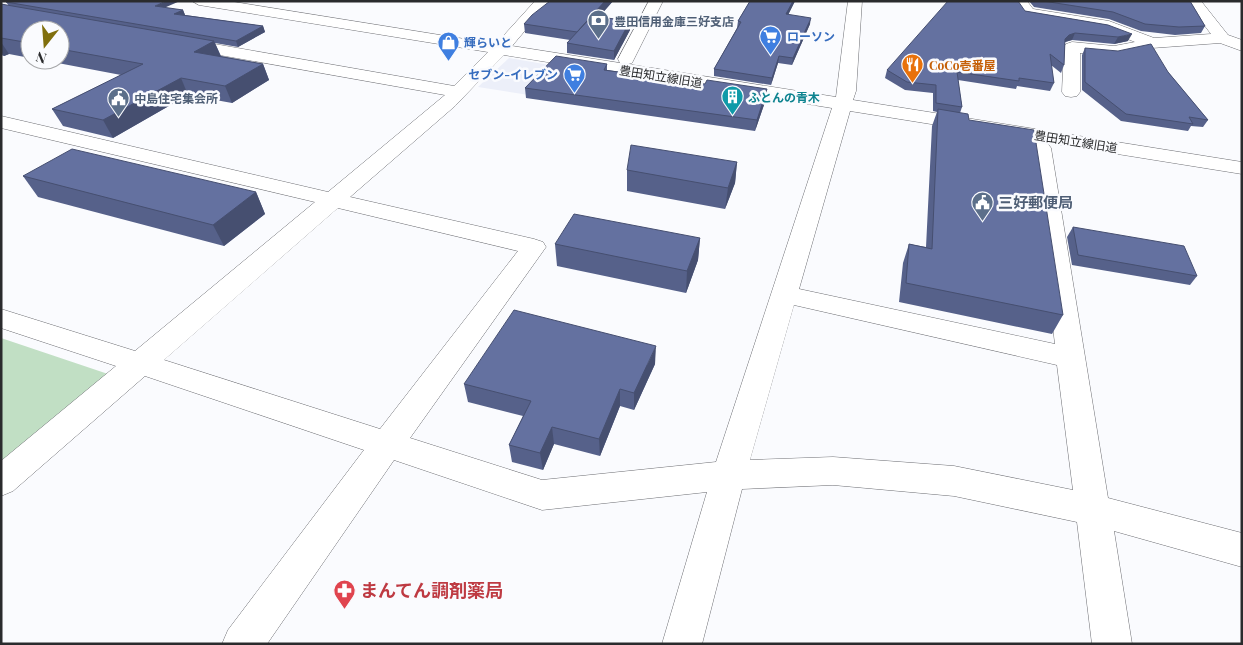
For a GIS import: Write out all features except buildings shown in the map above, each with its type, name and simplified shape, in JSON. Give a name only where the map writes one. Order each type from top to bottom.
[{"type":"street","name":"豊田知立線旧道","points":[[199,1],[845,97]]},
{"type":"street","name":"豊田知立線旧道","points":[[258,1],[327,8],[504,45],[626,59],[1240,166]]},
{"type":"street","points":[[1,481],[458,92],[504,45],[543,1]]},
{"type":"street","points":[[626,59],[656,1]]},
{"type":"street","points":[[682,644],[729,474],[845,97],[855,1]]},
{"type":"street","points":[[1016,1],[1022,4],[1028,13],[1066,17],[1109,26],[1152,43]]},
{"type":"street","points":[[1193,1],[1222,38]]},
{"type":"street","points":[[1071,92],[1072,47],[1114,51],[1152,43],[1222,38],[1242,46]]},
{"type":"street","points":[[166,41],[458,92]]},
{"type":"street","points":[[1,122],[534,247],[387,444],[242,644]]},
{"type":"street","points":[[1041,148],[1112,644]]},
{"type":"street","points":[[785,295],[825,302],[1072,358]]},
{"type":"street","points":[[1,318],[542,495],[729,474],[833,471],[954,481],[1094,510],[1242,550]]},
{"type":"shaded area","points":[[509,58],[631,79],[611,108],[478,87]]},
{"type":"green space","points":[[1,338],[111,375],[1,466]]},
{"type":"place","name":"豊田信用金庫三好支店","points":[[598,40]]},
{"type":"place","name":"ローソン","points":[[771,55]]},
{"type":"place","name":"輝らいと","points":[[448,61]]},
{"type":"place","name":"CoCo壱番屋","points":[[913,84]]},
{"type":"place","name":"セブン-イレブン","points":[[574,93]]},
{"type":"place","name":"ふとんの青木","points":[[732,116]]},
{"type":"place","name":"中島住宅集会所","points":[[118,117]]},
{"type":"place","name":"三好郵便局","points":[[982,221]]},
{"type":"place","name":"まんてん調剤薬局","points":[[344,609]]}]
